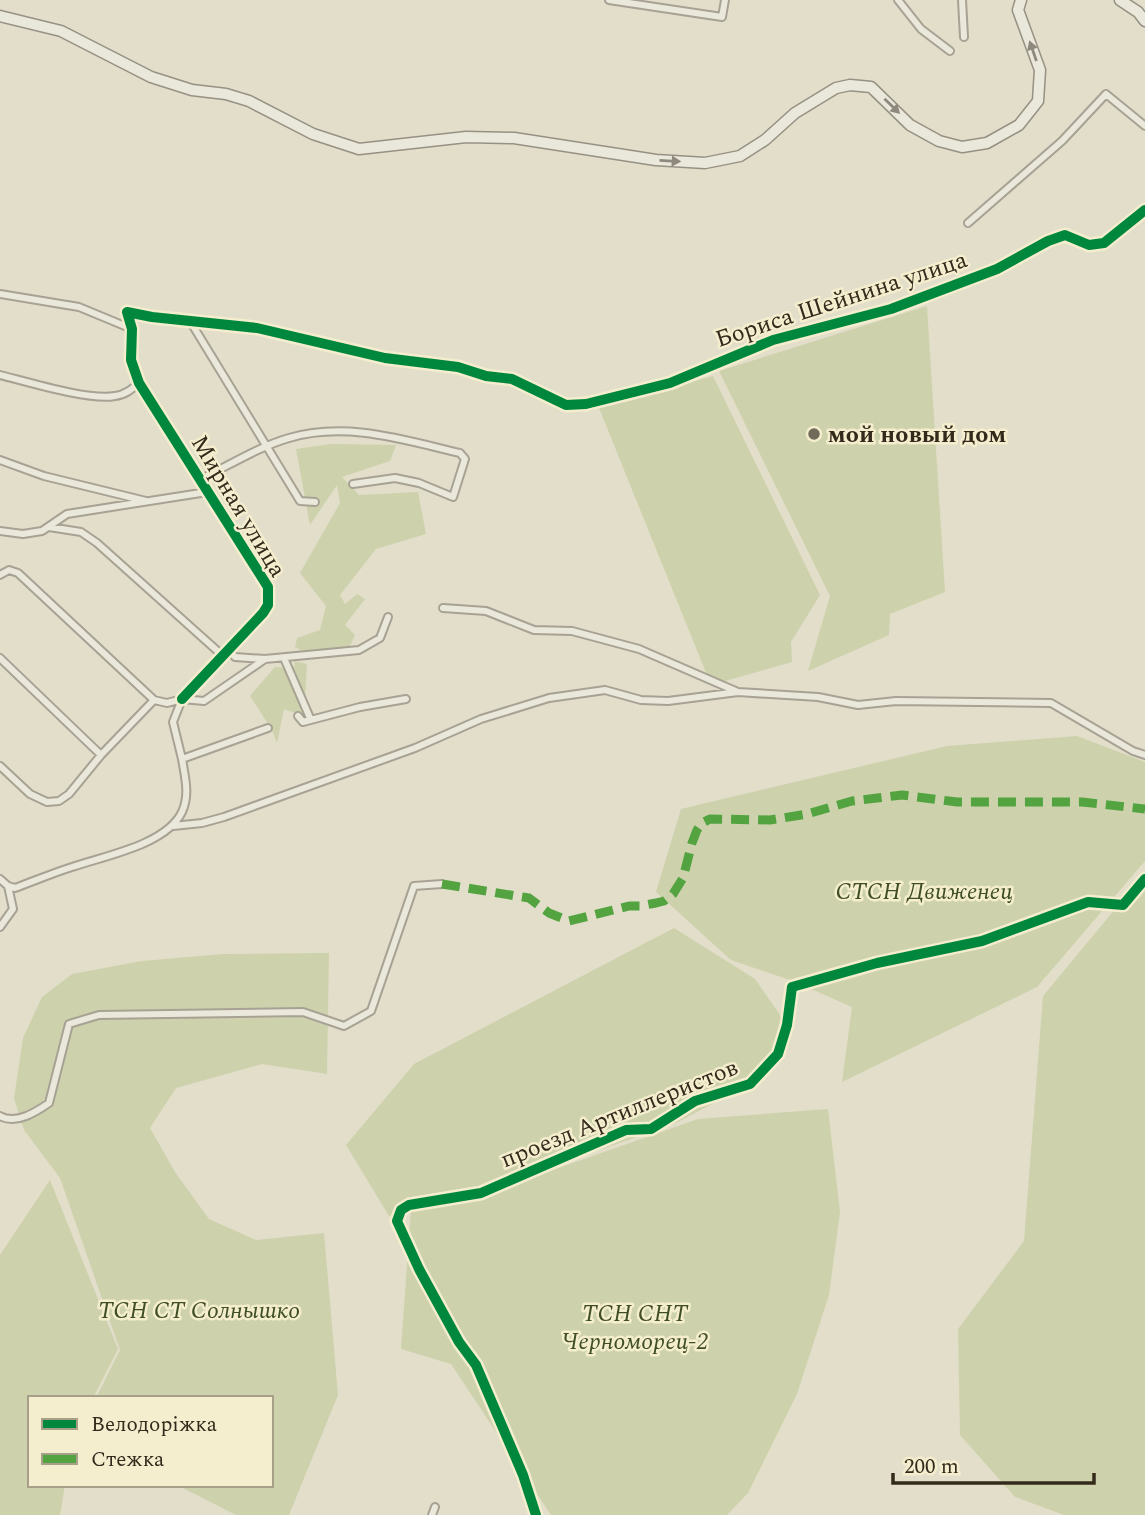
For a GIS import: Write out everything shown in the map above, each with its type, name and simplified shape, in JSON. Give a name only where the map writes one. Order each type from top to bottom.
[{"type":"main road","points":[[0,16],[61,31],[151,77],[192,90],[226,94],[249,101],[313,134],[359,149],[466,136],[514,138],[656,160],[705,163],[740,156],[765,140],[795,113],[823,94],[850,86],[871,87],[911,125],[939,141],[962,147],[987,143],[1019,125],[1038,101],[1040,70],[1018,10],[1021,0]]},
{"type":"main road","points":[[1120,0],[1145,20]]},
{"type":"street","points":[[609,0],[722,17],[724,0]]},
{"type":"street","points":[[898,0],[921,29],[950,51]]},
{"type":"street","points":[[962,0],[964,37]]},
{"type":"street","points":[[968,223],[1062,141],[1106,94],[1145,126]]},
{"type":"street","name":"Бориса Шейнина улица","points":[[127,312],[257,328],[385,358],[458,367],[486,376],[512,379],[566,405],[586,404],[670,383],[773,340],[891,309],[997,269],[1056,238],[1065,236],[1089,244],[1104,243],[1145,210]]},
{"type":"street","points":[[0,294],[79,307],[132,329]]},
{"type":"street","name":"Мирная улица","points":[[127,312],[132,329],[131,360],[139,383],[268,587],[268,605],[263,613],[182,699]]},
{"type":"street","points":[[190,321],[300,501],[314,502]]},
{"type":"street","points":[[0,376],[88,395],[114,397],[127,393],[139,383]]},
{"type":"street","points":[[201,479],[266,446],[292,437],[332,431],[357,431],[460,453],[465,459],[453,497],[419,483],[395,478],[353,484]]},
{"type":"street","points":[[0,460],[44,476],[150,502]]},
{"type":"street","points":[[0,531],[23,534],[43,531],[67,514],[207,492]]},
{"type":"street","points":[[49,527],[81,532],[97,542],[222,655]]},
{"type":"street","points":[[0,575],[9,570],[18,573],[154,700],[167,704],[182,699],[204,701],[265,659]]},
{"type":"street","points":[[443,608],[486,611],[534,630],[572,631],[639,649],[738,692]]},
{"type":"street","points":[[228,649],[235,657],[265,659],[359,650],[380,638],[388,617]]},
{"type":"street","points":[[284,658],[310,718]]},
{"type":"street","points":[[0,659],[101,755]]},
{"type":"street","points":[[173,826],[225,817],[415,748],[481,719],[549,698],[605,691],[641,700],[668,701],[738,692],[818,697],[858,705],[896,701],[1051,703],[1133,751],[1145,755]]},
{"type":"street","points":[[0,879],[15,888],[152,839],[173,826],[182,812],[187,795],[173,722],[182,699]]},
{"type":"street","points":[[298,716],[303,722],[310,718],[324,718],[360,707],[405,699]]},
{"type":"street","points":[[0,766],[30,794],[47,802],[59,801],[69,794],[101,755],[154,700]]},
{"type":"street","points":[[182,759],[268,728]]},
{"type":"street","name":"проезд Артиллеристов","points":[[536,1515],[523,1475],[476,1365],[419,1269],[397,1221],[401,1210],[408,1205],[481,1193],[626,1130],[651,1129],[695,1101],[750,1084],[778,1054],[788,1024],[792,987],[877,963],[982,941],[1088,902],[1123,905],[1145,879]]},
{"type":"street","points":[[0,1116],[17,1119],[37,1111],[49,1102],[69,1024],[99,1015],[303,1012],[344,1026],[371,1011],[414,886],[442,884]]},
{"type":"street","points":[[0,927],[13,909],[8,886]]},
{"type":"street","points":[[432,1515],[435,1507]]},
{"type":"green space","points":[[927,306],[945,592],[890,614],[889,635],[808,671],[830,596],[719,371]]},
{"type":"green space","points":[[713,376],[820,595],[791,642],[792,662],[711,685],[599,408]]},
{"type":"green space","points":[[331,444],[396,445],[390,461],[342,477],[359,495],[418,492],[426,534],[376,549],[340,595],[345,604],[357,594],[365,599],[345,625],[355,635],[349,648],[303,651],[295,647],[297,638],[320,630],[326,606],[300,573],[340,503],[337,485],[310,525],[296,449]]},
{"type":"green space","points":[[295,661],[307,664],[304,716],[284,709],[277,743],[272,730],[250,696],[275,667],[294,668]]},
{"type":"green space","name":"СТСН Движенец","points":[[1077,736],[1145,762],[1145,861],[1037,987],[842,1082],[852,1007],[793,981],[731,960],[656,892],[681,809],[947,746]]},
{"type":"green space","points":[[1145,873],[1145,1515],[1064,1515],[1015,1497],[960,1435],[958,1329],[1024,1241],[1043,996]]},
{"type":"green space","name":"ТСН СНТ Черноморец-2","points":[[674,928],[755,979],[787,1025],[761,1078],[676,1123],[432,1204],[530,1178],[698,1119],[828,1109],[840,1212],[829,1295],[797,1394],[748,1493],[727,1515],[551,1515],[451,1364],[401,1349],[411,1210],[389,1216],[346,1145],[414,1064]]},
{"type":"green space","name":"ТСН СТ Солнышко","points":[[329,953],[327,1074],[262,1064],[176,1088],[150,1128],[175,1172],[209,1219],[256,1240],[324,1233],[338,1395],[289,1515],[236,1515],[181,1487],[273,1487],[273,1396],[97,1396],[120,1350],[60,1178],[24,1130],[14,1098],[23,1038],[42,997],[72,974],[142,961],[223,954]]},
{"type":"green space","points":[[50,1180],[118,1349],[94,1396],[28,1396],[28,1487],[65,1487],[60,1515],[0,1515],[0,1255]]},
{"type":"marked path","points":[[442,884],[529,898],[549,913],[569,921],[629,906],[664,901],[673,894],[683,878],[697,830],[702,823],[710,819],[770,820],[807,814],[852,801],[902,795],[957,802],[1082,802],[1145,809]]},
{"type":"cycle path","points":[[182,699],[263,613],[268,605],[268,587],[139,383],[131,360],[132,329],[127,312],[257,328],[385,358],[458,367],[486,376],[512,379],[566,405],[586,404],[670,383],[773,340],[891,309],[997,269],[1048,241],[1065,235],[1089,245],[1104,243],[1145,210]]},
{"type":"cycle path","points":[[536,1515],[523,1475],[476,1365],[459,1342],[419,1269],[397,1221],[401,1210],[409,1205],[481,1193],[626,1130],[651,1129],[695,1101],[750,1084],[778,1054],[787,1025],[792,987],[877,963],[982,941],[1088,902],[1123,905],[1145,879]]},
{"type":"place","name":"мой новый дом","points":[[814,434]]}]
